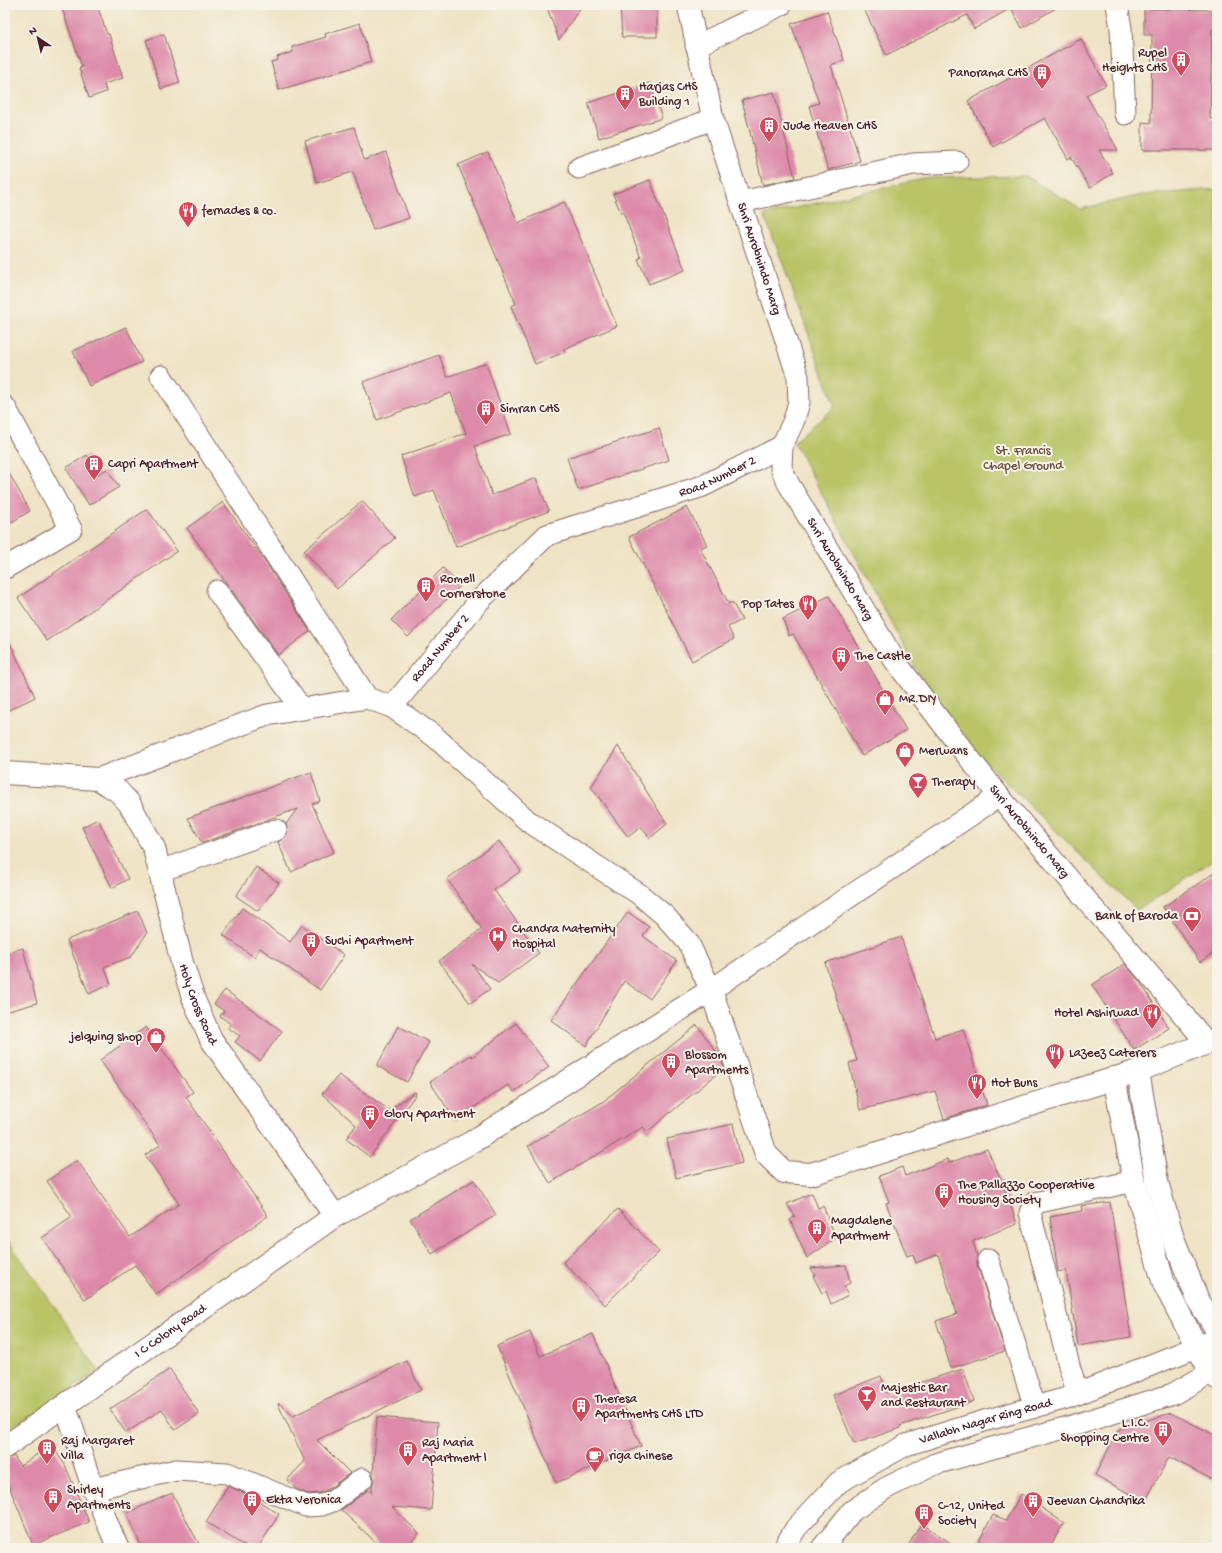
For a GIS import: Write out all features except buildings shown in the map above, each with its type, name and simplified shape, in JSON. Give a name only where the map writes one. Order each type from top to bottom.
[{"type":"street","name":"Shri Aurobhindo Marg","points":[[688,5],[713,119],[798,377],[799,402],[794,420],[782,446],[781,468],[788,483],[895,661],[951,735],[999,796],[1212,1041]]},
{"type":"street","points":[[696,46],[781,5]]},
{"type":"street","points":[[1117,5],[1121,28],[1126,114]]},
{"type":"street","points":[[579,168],[713,119]]},
{"type":"street","points":[[741,202],[913,164],[957,162]]},
{"type":"street","points":[[161,376],[367,698]]},
{"type":"street","points":[[5,407],[71,529],[5,568]]},
{"type":"street","name":"Road Number 2","points":[[392,707],[480,600],[547,535],[703,486],[782,446]]},
{"type":"street","points":[[217,591],[302,709]]},
{"type":"street","points":[[5,773],[98,779],[267,715],[367,698],[392,707],[434,736],[528,821],[638,894],[664,915],[688,942],[711,990],[766,1154],[784,1172],[811,1174],[1138,1071],[1212,1041]]},
{"type":"street","name":"Holy Cross Road","points":[[98,779],[118,791],[129,803],[154,848],[182,963],[194,1000],[211,1039],[335,1216]]},
{"type":"street","points":[[711,990],[999,796]]},
{"type":"street","points":[[160,871],[276,830]]},
{"type":"street","name":"I C Colony Road","points":[[5,1447],[335,1216],[472,1142],[711,990]]},
{"type":"street","points":[[1138,1071],[1157,1182],[1173,1238],[1198,1300],[1217,1330]]},
{"type":"street","points":[[822,1548],[852,1511],[886,1488],[935,1464],[1076,1425],[1173,1394],[1215,1373],[1197,1347],[1164,1284],[1134,1181],[1114,1078]]},
{"type":"street","points":[[1078,1394],[1070,1369],[1030,1214],[1035,1203],[1134,1181]]},
{"type":"street","points":[[988,1260],[1027,1409],[1025,1439]]},
{"type":"street","name":"Vallabh Nagar Ring Road","points":[[784,1548],[796,1528],[839,1482],[906,1445],[1078,1394],[1217,1339]]},
{"type":"street","points":[[65,1405],[93,1489],[118,1548]]},
{"type":"street","points":[[93,1489],[176,1470],[227,1473],[306,1506],[322,1505],[333,1501],[362,1479]]},
{"type":"green space","name":"St. Francis Chapel Ground","points":[[1026,176],[1080,209],[1142,195],[1217,189],[1217,858],[1137,910],[945,723],[794,442],[835,407],[764,215],[927,178]]},
{"type":"green space","points":[[5,1236],[99,1371],[5,1432]]},
{"type":"place","name":"Rupel Heights CHS","points":[[1181,77]]},
{"type":"place","name":"Panorama CHS","points":[[1042,90]]},
{"type":"place","name":"Harjas CHS Building 1","points":[[625,111]]},
{"type":"place","name":"Jude Heaven CHS","points":[[769,143]]},
{"type":"place","name":"fernades & co.","points":[[188,228]]},
{"type":"place","name":"Simran CHS","points":[[486,426]]},
{"type":"place","name":"Capri Apartment","points":[[94,481]]},
{"type":"place","name":"Romell Cornerstone","points":[[426,603]]},
{"type":"place","name":"Pop Tates","points":[[808,621]]},
{"type":"place","name":"The Castle","points":[[841,673]]},
{"type":"place","name":"MR.DIY","points":[[885,716]]},
{"type":"place","name":"Merwans","points":[[905,768]]},
{"type":"place","name":"Therapy","points":[[918,799]]},
{"type":"place","name":"Bank of Baroda","points":[[1192,933]]},
{"type":"place","name":"Chandra Maternity Hospital","points":[[498,953]]},
{"type":"place","name":"Suchi Apartment","points":[[311,958]]},
{"type":"place","name":"Hotel Ashirwad","points":[[1152,1030]]},
{"type":"place","name":"jelquing shop","points":[[156,1054]]},
{"type":"place","name":"Lazeez Caterers","points":[[1055,1070]]},
{"type":"place","name":"Blossom Apartments","points":[[671,1079]]},
{"type":"place","name":"Hot Buns","points":[[977,1100]]},
{"type":"place","name":"Glory Apartment","points":[[370,1131]]},
{"type":"place","name":"The Pallazzo Cooperative Housing Society","points":[[944,1209]]},
{"type":"place","name":"Magdalene Apartment","points":[[817,1245]]},
{"type":"place","name":"Majestic Bar and Restaurant","points":[[867,1412]]},
{"type":"place","name":"Theresa Apartments CHS LTD","points":[[581,1423]]},
{"type":"place","name":"L.I.C. Shopping Centre","points":[[1163,1447]]},
{"type":"place","name":"Raj Margaret Villa","points":[[47,1465]]},
{"type":"place","name":"Raj Maria Apartment l","points":[[408,1467]]},
{"type":"place","name":"riga chinese","points":[[595,1473]]},
{"type":"place","name":"Shirley Apartments","points":[[53,1514]]},
{"type":"place","name":"Ekta Veronica","points":[[252,1517]]},
{"type":"place","name":"Jeevan Chandrika","points":[[1033,1518]]},
{"type":"place","name":"C-12, United Society","points":[[924,1530]]}]
